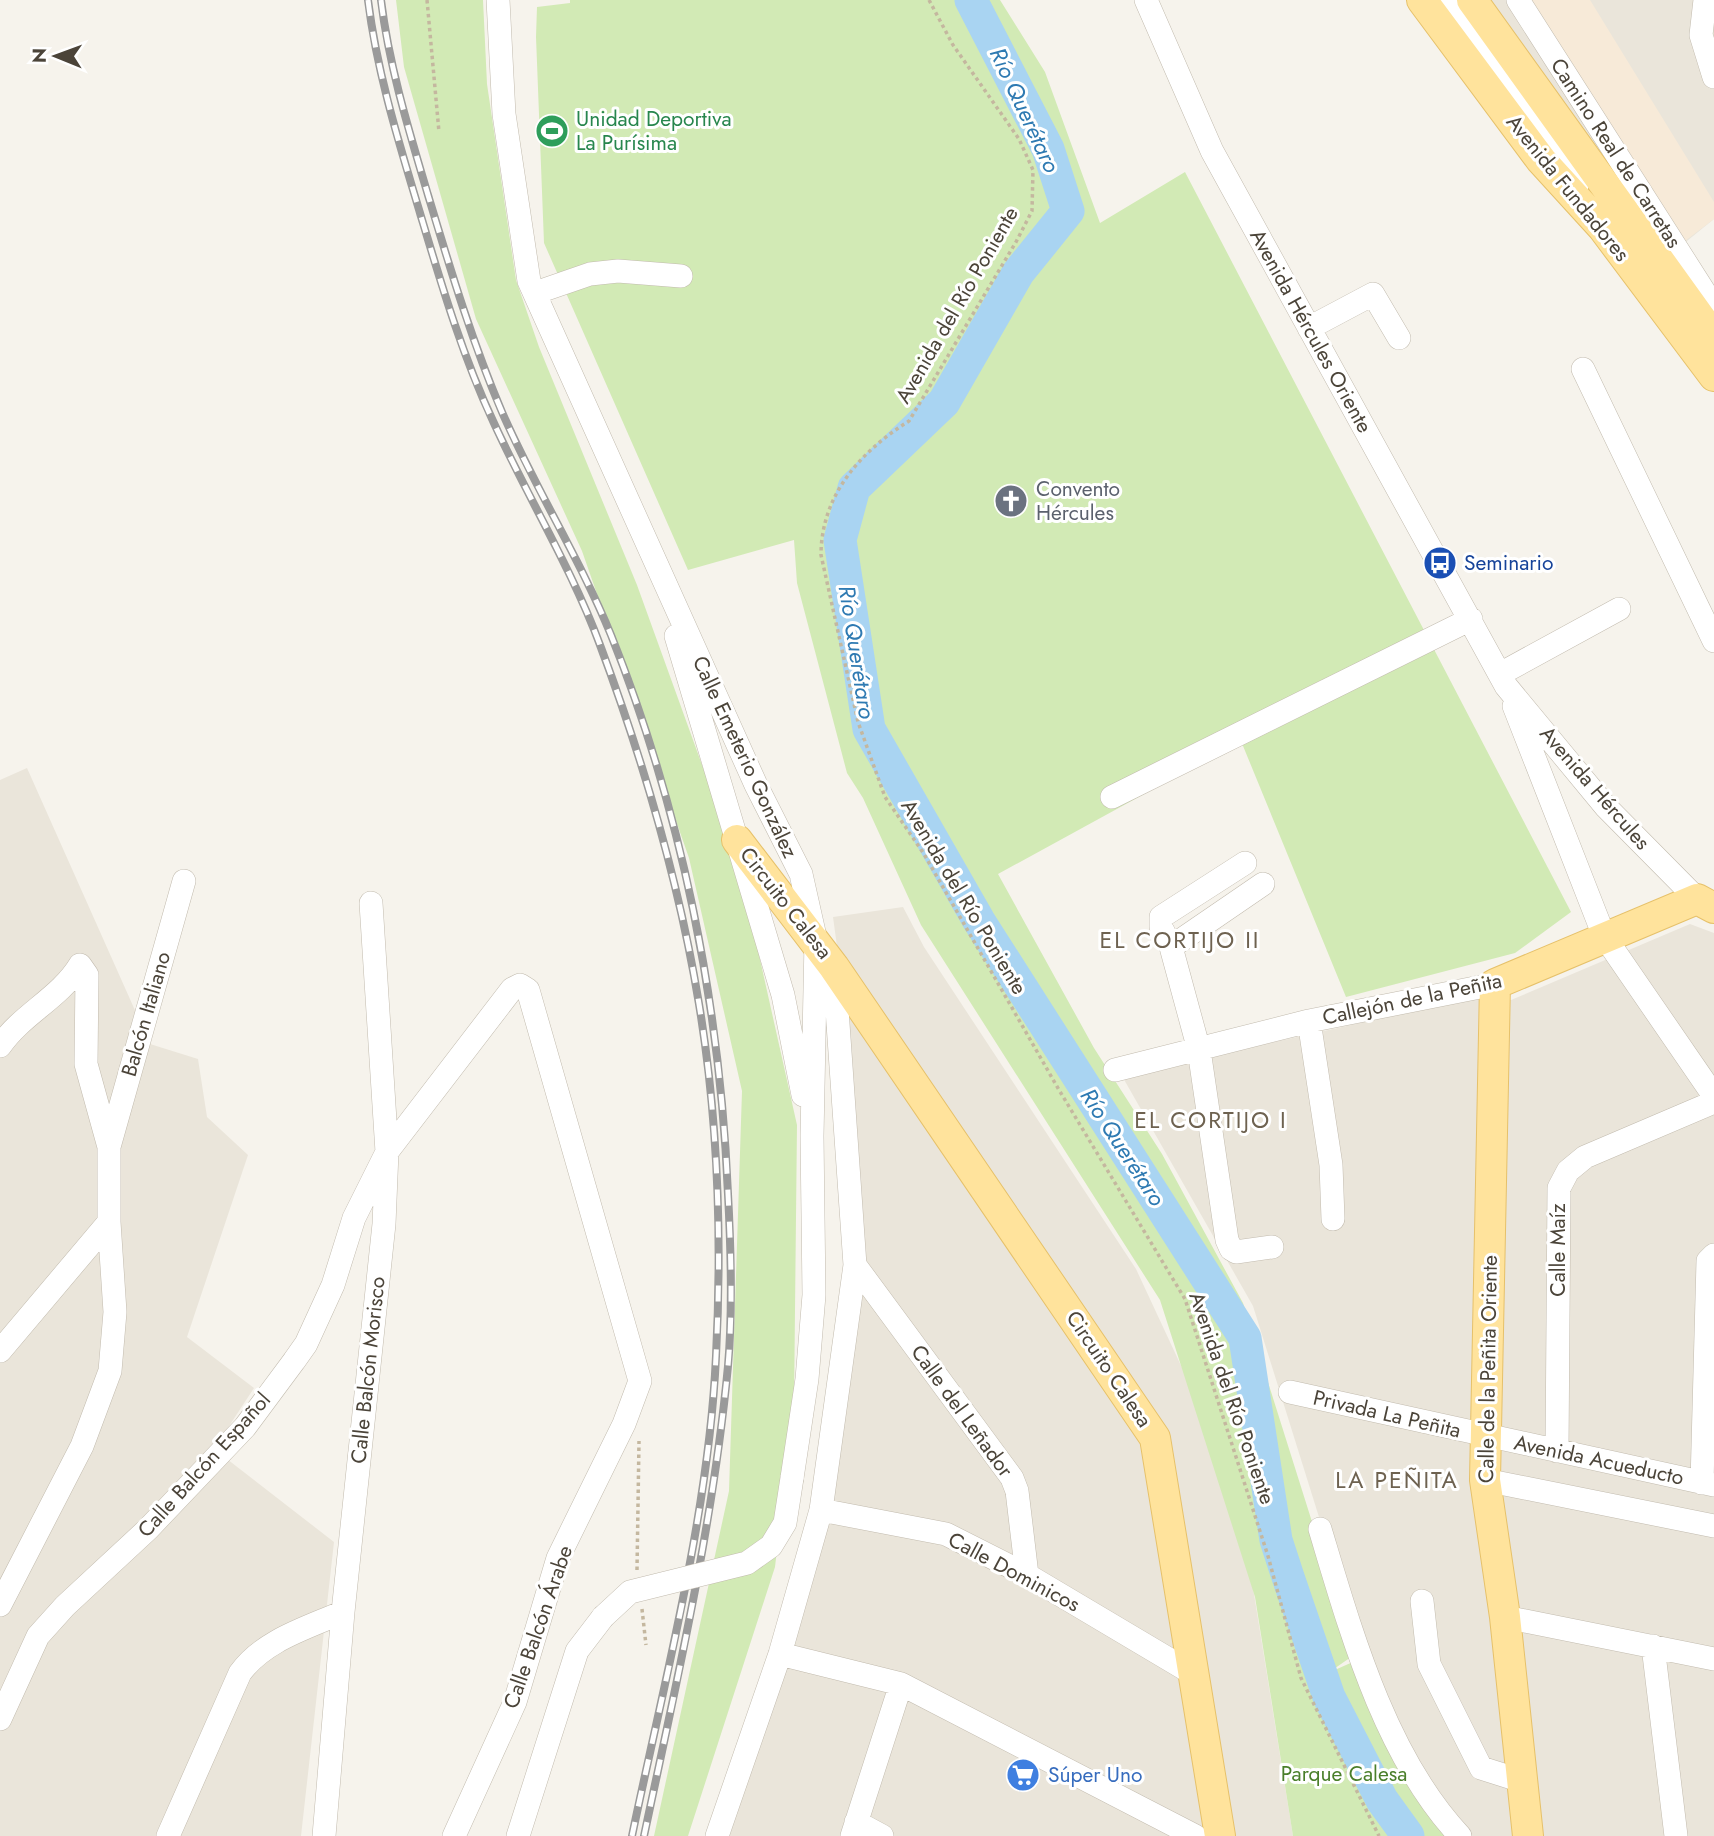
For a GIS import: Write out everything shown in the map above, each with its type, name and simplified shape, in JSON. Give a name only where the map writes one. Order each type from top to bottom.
[{"type":"main road","name":"Avenida Fundadores","points":[[1422,0],[1541,160],[1603,228],[1714,376]]},
{"type":"main road","name":"Avenida Fundadores","points":[[1472,0],[1714,337]]},
{"type":"main road","name":"Circuito Calesa","points":[[737,840],[834,967],[1155,1438],[1220,1836]]},
{"type":"main road","name":"Callejón de la Peñita","points":[[1495,984],[1604,936],[1705,904]]},
{"type":"main road","name":"Calle de la Peñita Oriente","points":[[1495,984],[1485,1480],[1505,1617],[1528,1836]]},
{"type":"street","name":"Calle Emeterio González","points":[[498,0],[504,114],[530,281],[756,785],[801,874],[816,942],[812,1136],[814,1294],[807,1379],[785,1522],[771,1546],[747,1563],[630,1592],[603,1617],[577,1651],[517,1836]]},
{"type":"street","name":"Avenida Hércules Oriente","points":[[1146,0],[1212,151],[1499,672]]},
{"type":"street","points":[[1444,0],[1556,151],[1603,228]]},
{"type":"street","name":"Camino Real de Carretas","points":[[1518,0],[1714,307]]},
{"type":"street","points":[[1705,0],[1700,35],[1714,77]]},
{"type":"street","points":[[535,293],[590,274],[618,271],[681,276]]},
{"type":"street","points":[[1310,327],[1373,294],[1399,338]]},
{"type":"street","points":[[1583,369],[1714,641]]},
{"type":"street","name":"Calle Emeterio González","points":[[651,553],[783,995],[812,1136]]},
{"type":"street","points":[[1619,609],[1499,672],[1604,936],[1714,1096]]},
{"type":"street","points":[[1112,797],[1471,619]]},
{"type":"street","name":"Avenida Hércules","points":[[1499,672],[1606,807],[1705,904]]},
{"type":"street","points":[[723,795],[739,781],[756,785]]},
{"type":"street","points":[[1245,863],[1161,917],[1161,927],[1171,947],[1199,1050],[1231,1249],[1237,1252],[1272,1247]]},
{"type":"street","name":"Balcón Italiano","points":[[109,1147],[184,881]]},
{"type":"street","points":[[1171,947],[1263,884]]},
{"type":"street","name":"Calle Balcón Morisco","points":[[324,1836],[343,1612],[384,1224],[387,1152],[371,903]]},
{"type":"street","points":[[0,1046],[10,1031],[71,980],[80,965],[87,975],[86,1065],[109,1147],[109,1222],[115,1312],[110,1371],[82,1446],[0,1605]]},
{"type":"street","name":"Circuito Calesa","points":[[717,1836],[780,1654],[821,1510],[855,1265],[834,967]]},
{"type":"street","name":"Callejón de la Peñita","points":[[1115,1070],[1309,1021],[1495,984]]},
{"type":"street","name":"Calle Balcón Español","points":[[0,1719],[38,1636],[65,1606],[148,1529],[245,1427],[306,1344],[333,1285],[354,1218],[387,1152],[512,989],[520,985]]},
{"type":"street","name":"Calle Balcón Árabe","points":[[454,1836],[515,1702],[558,1558],[624,1424],[640,1381],[528,990],[520,985]]},
{"type":"street","points":[[1309,1021],[1331,1166],[1333,1219]]},
{"type":"street","name":"Calle Maíz","points":[[1557,1451],[1559,1188],[1568,1171],[1585,1157],[1714,1102]]},
{"type":"street","points":[[0,1351],[109,1222]]},
{"type":"street","points":[[1708,1484],[1708,1261],[1714,1255]]},
{"type":"street","name":"Calle del Leñador","points":[[855,1265],[1012,1478],[1017,1492],[1027,1575]]},
{"type":"street","name":"Privada La Peñita","points":[[1290,1392],[1484,1435]]},
{"type":"street","name":"Avenida Acueducto","points":[[1484,1435],[1708,1484]]},
{"type":"street","name":"Avenida Acueducto","points":[[1485,1480],[1714,1526]]},
{"type":"street","name":"Calle Dominicos","points":[[821,1510],[946,1534],[1027,1575],[1192,1673]]},
{"type":"street","points":[[1320,1529],[1352,1636],[1408,1764],[1445,1820],[1460,1836]]},
{"type":"street","points":[[1422,1601],[1429,1664],[1481,1768],[1522,1781]]},
{"type":"street","points":[[168,1836],[240,1673],[250,1660],[266,1647],[343,1612]]},
{"type":"street","points":[[1505,1617],[1714,1659]]},
{"type":"street","points":[[1653,1646],[1676,1836]]},
{"type":"street","points":[[780,1654],[901,1684],[1195,1836]]},
{"type":"street","points":[[882,1836],[854,1829],[901,1684]]},
{"type":"path","points":[[427,0],[439,132]]},
{"type":"path","name":"Avenida del Río Poniente","points":[[929,0],[953,45],[1019,139],[1033,170],[1032,211],[909,421],[881,438],[858,462],[826,513],[821,532],[821,555],[858,722],[885,797],[924,853],[1059,1090],[1185,1299],[1268,1556],[1301,1678],[1379,1836]]},
{"type":"path","points":[[637,1574],[639,1436]]},
{"type":"path","points":[[640,1598],[646,1645]]},
{"type":"shaded area","points":[[1472,0],[1714,0],[1714,219],[1660,263]]},
{"type":"shaded area","points":[[1518,0],[1590,0],[1714,202],[1714,219],[1677,247]]},
{"type":"shaded area","points":[[27,768],[150,1044],[198,1059],[207,1117],[248,1155],[187,1337],[254,1388],[214,1449],[334,1542],[301,1836],[0,1836],[0,780]]},
{"type":"shaded area","points":[[903,907],[924,947],[1136,1269],[1204,1415],[1248,1557],[1293,1836],[713,1836],[800,1566],[842,1391],[850,1042],[833,917]]},
{"type":"shaded area","points":[[1690,924],[1714,933],[1714,1836],[1472,1836],[1415,1764],[1349,1613],[1253,1306],[1122,1076],[1481,996],[1511,1000]]},
{"type":"green space","points":[[396,0],[483,0],[487,84],[516,280],[539,347],[637,585],[740,870],[797,1125],[794,1403],[775,1567],[688,1836],[654,1836],[729,1491],[742,1091],[689,858],[582,551],[476,319],[404,67]]},
{"type":"green space","name":"Convento Hércules","points":[[570,0],[1000,0],[1045,72],[1100,223],[1185,172],[1571,912],[1515,953],[1346,997],[1241,741],[998,874],[1094,1048],[1162,1154],[1243,1303],[1354,1655],[1328,1673],[1355,1661],[1454,1836],[1293,1836],[1255,1597],[1160,1300],[921,925],[863,798],[847,773],[797,583],[794,540],[688,570],[544,243],[537,7],[570,3]]},
{"type":"waterway","name":"Río Querétaro","points":[[971,0],[1048,149],[1068,211],[1018,273],[944,402],[854,488],[840,540],[869,729],[979,921],[1245,1338],[1276,1540],[1287,1574],[1329,1697],[1382,1800],[1408,1836]]},
{"type":"railway","points":[[368,0],[377,54],[397,134],[462,345],[493,421],[589,617],[631,732],[670,867],[699,1004],[711,1091],[717,1180],[719,1268],[712,1415],[695,1536],[632,1836]]},
{"type":"railway","points":[[381,0],[394,74],[407,123],[453,277],[481,359],[515,440],[599,607],[636,702],[677,840],[706,980],[724,1123],[731,1280],[728,1366],[704,1543],[644,1836]]},
{"type":"place","name":"Unidad Deportiva La Purísima","points":[[552,131]]},
{"type":"place","name":"Convento Hércules","points":[[1011,501]]},
{"type":"place","name":"Seminario","points":[[1440,563]]},
{"type":"place","name":"Súper Uno","points":[[1023,1775]]},
{"type":"district","name":"EL CORTIJO II","points":[[1180,940]]},
{"type":"district","name":"EL CORTIJO I","points":[[1211,1120]]},
{"type":"district","name":"LA PEÑITA","points":[[1397,1480]]},
{"type":"park label","name":"Parque Calesa","points":[[1344,1774]]}]
